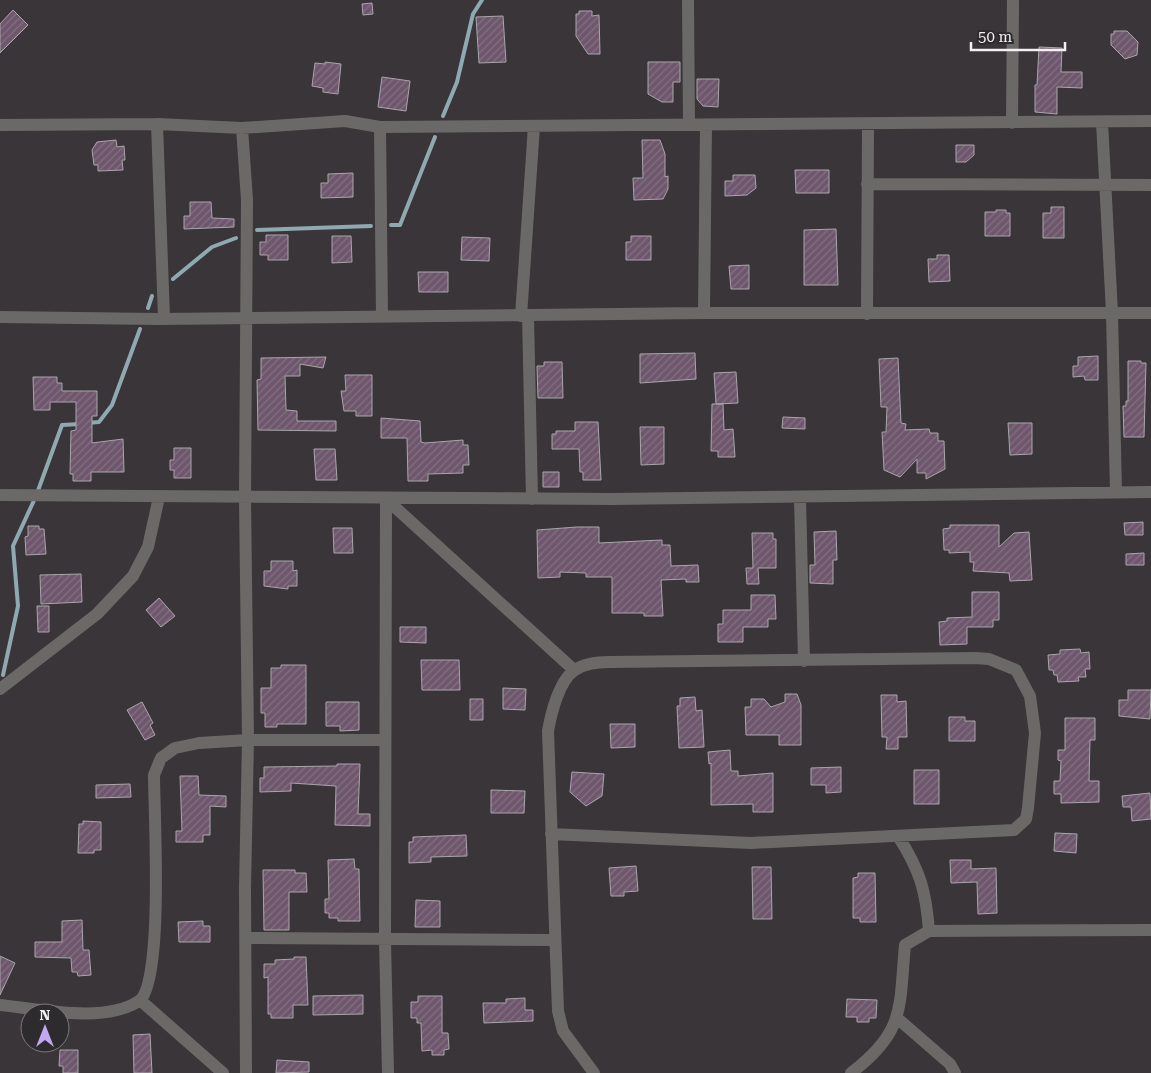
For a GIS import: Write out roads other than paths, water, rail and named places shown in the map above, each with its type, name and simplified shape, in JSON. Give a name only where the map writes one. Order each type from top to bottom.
[{"type":"street","points":[[688,0],[689,125]]},
{"type":"street","points":[[1012,123],[1013,0]]},
{"type":"street","points":[[0,125],[157,124],[242,128],[345,121],[380,127],[1151,121]]},
{"type":"street","points":[[1102,122],[1112,314],[1116,492]]},
{"type":"street","points":[[157,124],[164,318]]},
{"type":"street","points":[[867,314],[868,124]]},
{"type":"street","points":[[704,313],[706,125]]},
{"type":"street","points":[[532,499],[525,316],[534,126]]},
{"type":"street","points":[[380,127],[382,317]]},
{"type":"street","points":[[242,128],[247,200],[245,316],[248,740],[246,1073]]},
{"type":"street","points":[[867,184],[1151,185]]},
{"type":"street","points":[[0,317],[164,318],[704,313],[1151,313]]},
{"type":"street","points":[[0,495],[532,499],[800,498],[1151,492]]},
{"type":"street","points":[[0,689],[97,614],[133,576],[148,547],[159,497]]},
{"type":"street","points":[[800,498],[804,661]]},
{"type":"street","points":[[386,499],[574,670]]},
{"type":"street","points":[[386,499],[385,940],[388,1073]]},
{"type":"street","points":[[552,834],[751,843],[1014,830],[1026,819],[1031,789],[1035,733],[1034,712],[1030,696],[1016,670],[989,659],[974,658],[603,662],[574,670],[565,681],[555,702],[548,731],[552,834],[553,940],[558,1010],[563,1030],[594,1073]]},
{"type":"street","points":[[0,1005],[88,1014],[112,1011],[140,1000],[145,992],[151,969],[156,922],[155,768],[161,758],[175,748],[199,743],[248,740],[386,740]]},
{"type":"street","points":[[898,836],[915,861],[926,899],[929,931]]},
{"type":"street","points":[[851,1073],[867,1060],[887,1038],[897,1018],[902,994],[905,945],[929,931],[1151,930]]},
{"type":"street","points":[[246,938],[553,940]]},
{"type":"street","points":[[140,1000],[223,1073]]},
{"type":"street","points":[[897,1018],[950,1064],[956,1073]]},
{"type":"waterway","points":[[443,116],[457,82],[473,14],[482,0]]},
{"type":"waterway","points":[[391,225],[400,225],[435,137]]},
{"type":"waterway","points":[[257,230],[371,226]]},
{"type":"waterway","points":[[173,279],[212,247],[236,238]]},
{"type":"waterway","points":[[148,308],[152,296]]},
{"type":"waterway","points":[[87,423],[99,422],[112,405],[140,329]]},
{"type":"waterway","points":[[3,675],[18,606],[13,546],[36,496],[62,425],[80,424]]}]
